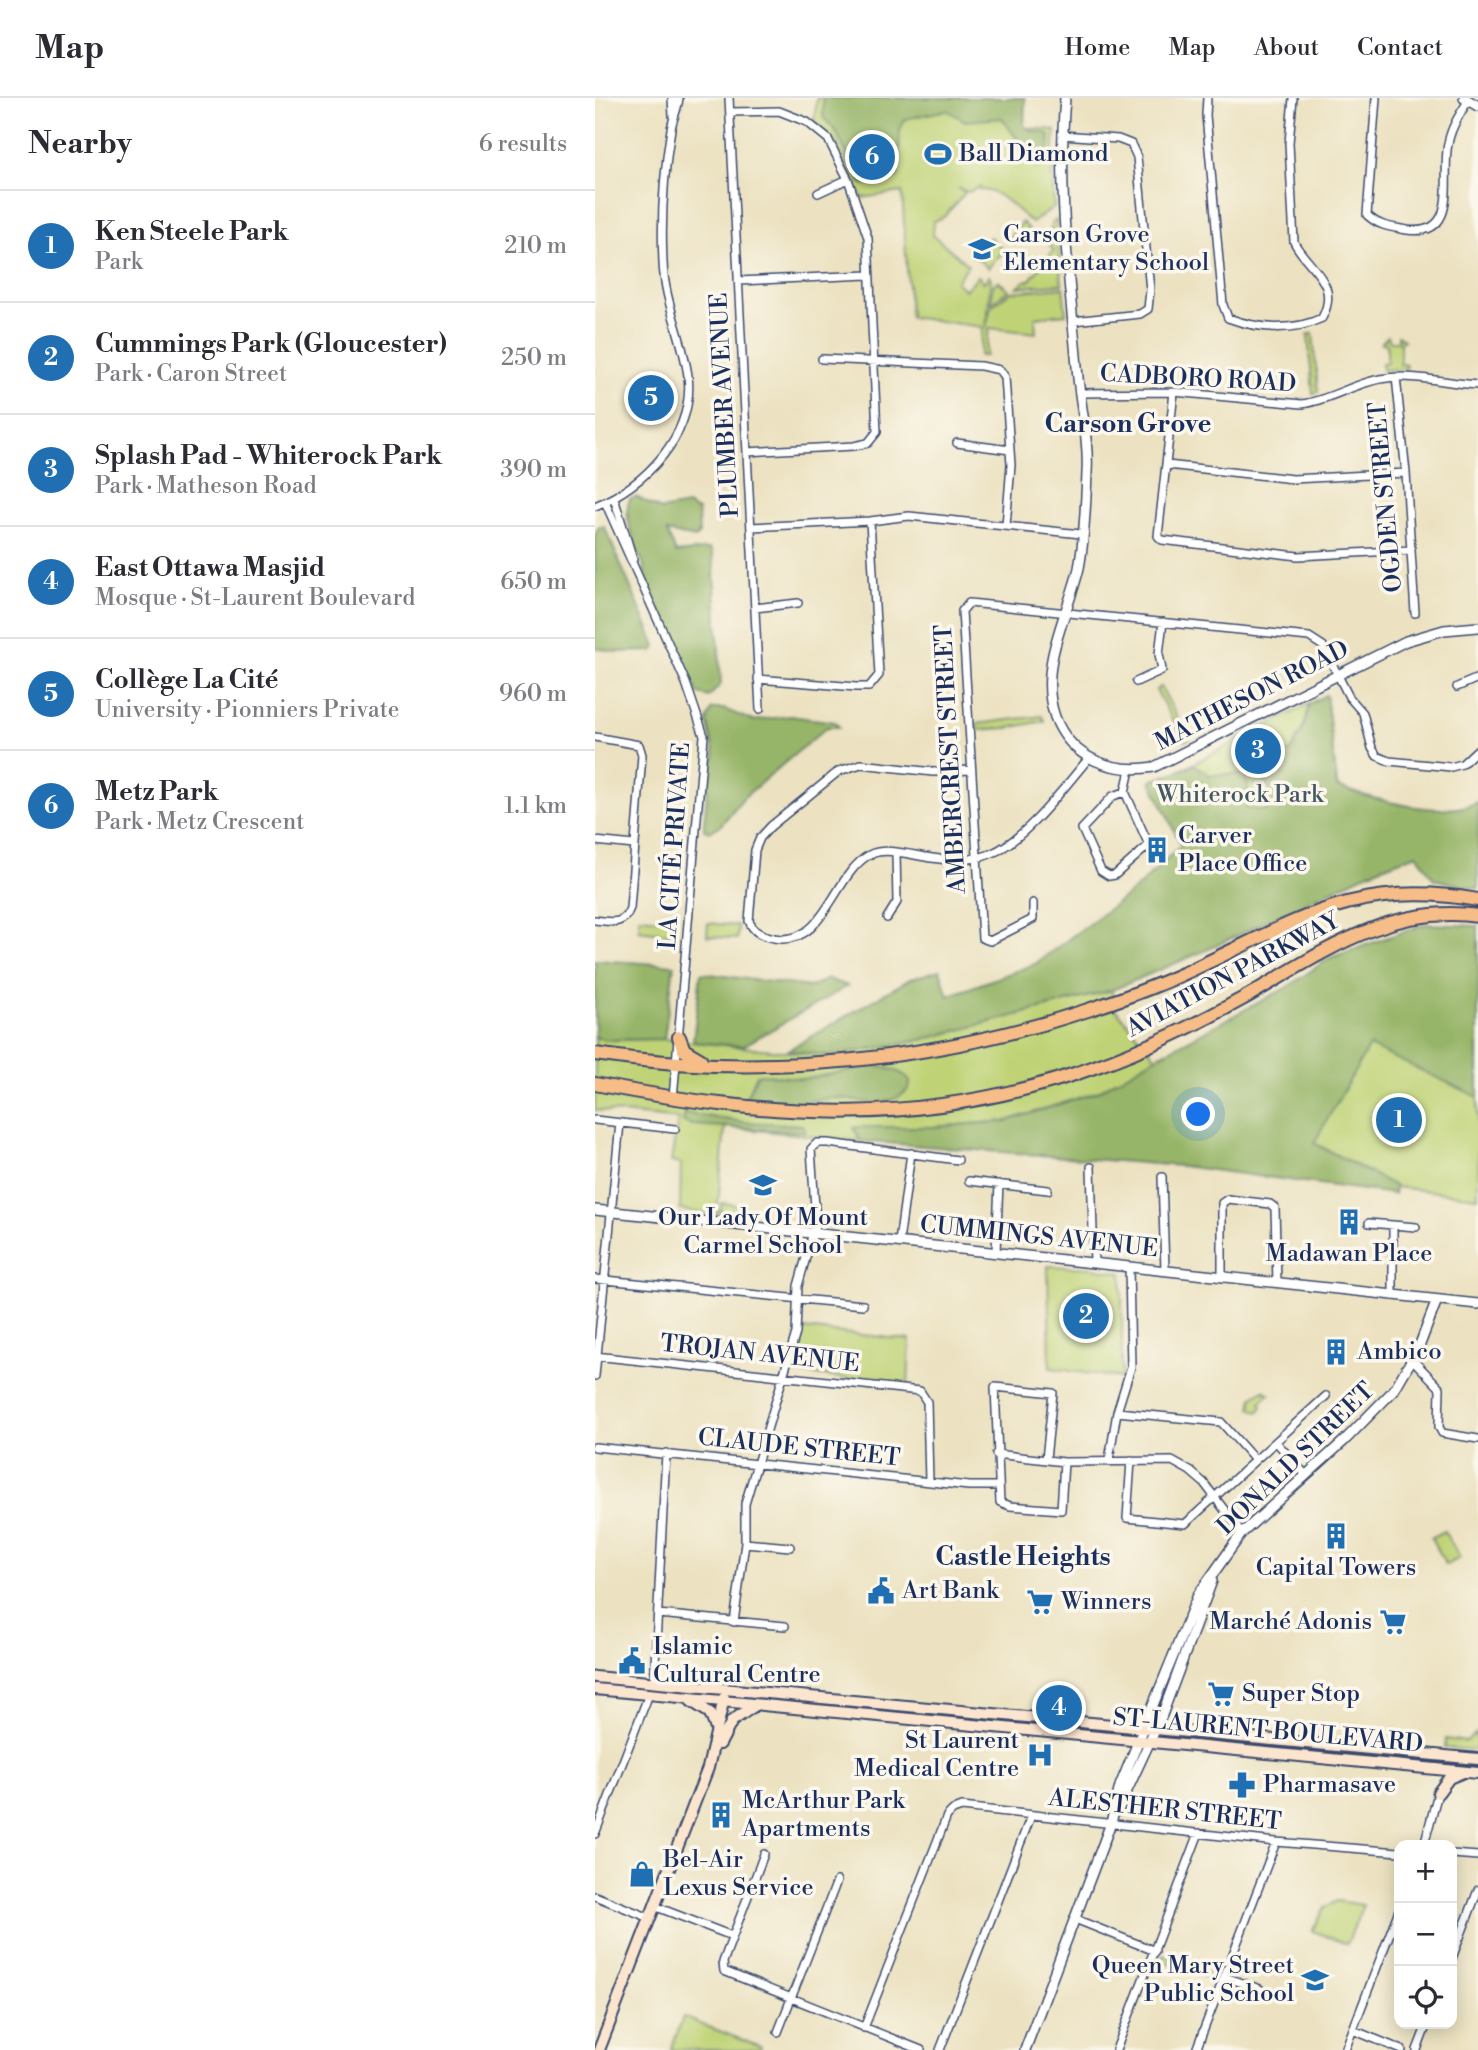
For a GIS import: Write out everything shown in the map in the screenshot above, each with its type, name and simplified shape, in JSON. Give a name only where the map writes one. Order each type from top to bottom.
[{"type":"main road","name":"AVIATION PARKWAY","points":[[595,1054],[711,1064],[856,1060],[976,1041],[1073,1015],[1135,993],[1307,915],[1345,902],[1373,896],[1423,893],[1478,901]]},
{"type":"main road","name":"AVIATION PARKWAY","points":[[595,1084],[673,1099],[766,1111],[839,1113],[934,1106],[1010,1092],[1099,1066],[1172,1036],[1337,943],[1371,928],[1426,916],[1478,916]]},
{"type":"main road","points":[[645,1060],[668,1052],[679,1037],[687,1053],[711,1064]]},
{"type":"main road","name":"ST-LAURENT BOULEVARD","points":[[595,1677],[653,1683],[756,1705],[1478,1759]]},
{"type":"main road","name":"ST-LAURENT BOULEVARD","points":[[595,1689],[1147,1735],[1478,1773]]},
{"type":"main road","points":[[685,1698],[711,1713],[719,1738]]},
{"type":"main road","points":[[599,2050],[719,1738],[726,1698]]},
{"type":"main road","points":[[719,1738],[734,1718],[756,1705]]},
{"type":"main road","points":[[1425,1766],[1436,1776],[1438,1793]]},
{"type":"main road","points":[[1438,1793],[1451,1776],[1465,1772]]},
{"type":"street","points":[[595,506],[614,498],[641,480],[661,459],[680,424],[687,403],[688,374],[663,270],[672,98]]},
{"type":"street","points":[[673,117],[679,98]]},
{"type":"street","name":"PLUMBER AVENUE","points":[[729,98],[760,709]]},
{"type":"street","name":"MATHESON ROAD","points":[[1065,98],[1060,177],[1088,469],[1080,565],[1052,660],[1049,680],[1051,699],[1064,733],[1089,758],[1101,764],[1131,770],[1154,767],[1173,760],[1406,641],[1444,630],[1478,627]]},
{"type":"street","points":[[1207,98],[1206,115],[1223,305],[1228,318],[1281,328],[1309,324],[1322,318],[1327,304],[1323,277],[1301,256],[1294,242],[1289,144],[1293,98]]},
{"type":"street","points":[[1376,98],[1367,215],[1377,225],[1424,232],[1437,225],[1444,213],[1447,148],[1457,117],[1467,99],[1478,106]]},
{"type":"street","points":[[730,112],[779,111],[807,122],[828,139],[848,178],[867,238],[877,432],[868,443],[747,452]]},
{"type":"street","points":[[1062,135],[1118,139],[1131,144],[1137,157],[1150,289],[1148,309],[1140,314],[1073,321]]},
{"type":"street","points":[[818,193],[848,178]]},
{"type":"street","points":[[738,281],[868,275]]},
{"type":"street","points":[[822,359],[873,359],[981,366],[1000,370],[1005,377],[1010,450],[1006,526]]},
{"type":"street","name":"CADBORO ROAD","points":[[1080,393],[1174,392],[1301,404],[1316,402],[1377,379],[1395,377],[1478,385]]},
{"type":"street","name":"OGDEN STREET","points":[[1395,377],[1406,473],[1415,613]]},
{"type":"street","points":[[1174,392],[1158,536],[1162,541],[1298,556],[1411,550]]},
{"type":"street","points":[[957,443],[1010,450]]},
{"type":"street","points":[[1167,465],[1293,479],[1406,473]]},
{"type":"street","name":"LA CITÉ PRIVATE","points":[[614,498],[635,567]]},
{"type":"street","name":"LA CITÉ PRIVATE","points":[[605,502],[686,683],[704,736],[673,1099]]},
{"type":"street","points":[[751,527],[870,521],[909,516],[1081,534]]},
{"type":"street","points":[[758,679],[869,687],[879,675],[870,521]]},
{"type":"street","points":[[755,608],[798,603]]},
{"type":"street","name":"AMBERCREST STREET","points":[[1033,902],[1033,919],[990,941],[982,938],[975,858],[962,611],[969,603],[977,603],[1066,611]]},
{"type":"street","points":[[1066,611],[1309,637],[1323,646],[1350,701],[1363,713],[1372,748],[1382,759],[1451,767],[1462,764],[1478,749]]},
{"type":"street","points":[[1136,682],[1162,670],[1159,654],[1163,622]]},
{"type":"street","points":[[1457,687],[1478,678]]},
{"type":"street","points":[[595,737],[632,741],[642,749],[627,917],[620,922],[595,920]]},
{"type":"street","points":[[970,770],[933,772],[861,764],[839,771],[760,838],[755,850],[748,921],[753,930],[761,935],[793,939],[813,926],[862,860],[876,852],[937,859],[975,858],[995,852],[1014,839],[1089,758]]},
{"type":"street","points":[[1125,792],[1113,796],[1083,829],[1101,871],[1109,876],[1115,875],[1149,845],[1125,792],[1131,770]]},
{"type":"street","points":[[595,841],[634,845]]},
{"type":"street","points":[[887,918],[897,902],[896,853]]},
{"type":"street","points":[[595,1120],[675,1129]]},
{"type":"street","points":[[595,1376],[599,1280],[611,1212],[621,1123]]},
{"type":"street","points":[[734,1622],[745,1543],[745,1504],[796,1333],[797,1286],[815,1222],[811,1153],[817,1143],[958,1160]]},
{"type":"street","points":[[899,1242],[911,1153]]},
{"type":"street","points":[[1091,1167],[1094,1263]]},
{"type":"street","points":[[1162,1177],[1165,1270]]},
{"type":"street","points":[[969,1181],[1048,1190]]},
{"type":"street","points":[[996,1252],[999,1184]]},
{"type":"street","points":[[1222,1277],[1222,1203],[1228,1199],[1273,1205],[1277,1283]]},
{"type":"street","name":"CUMMINGS AVENUE","points":[[595,1210],[1478,1304]]},
{"type":"street","points":[[1369,1223],[1416,1227]]},
{"type":"street","points":[[1393,1226],[1393,1296]]},
{"type":"street","points":[[1109,1460],[1118,1412],[1131,1367],[1129,1267]]},
{"type":"street","points":[[599,1280],[863,1305]]},
{"type":"street","name":"DONALD STREET","points":[[1025,2050],[1111,1824],[1216,1569],[1242,1533],[1381,1407],[1413,1360],[1437,1300]]},
{"type":"street","name":"TROJAN AVENUE","points":[[596,1356],[920,1391],[927,1402],[929,1481]]},
{"type":"street","points":[[1413,1360],[1440,1388],[1439,1427],[1442,1433],[1478,1439]]},
{"type":"street","points":[[1046,1459],[1053,1393],[995,1387],[1000,1502],[1005,1505],[1061,1510],[1064,1462]]},
{"type":"street","points":[[1131,1461],[1127,1518],[1185,1524],[1213,1495],[1326,1396]]},
{"type":"street","points":[[1118,1412],[1221,1422],[1254,1459]]},
{"type":"street","points":[[1276,1442],[1306,1475]]},
{"type":"street","name":"CLAUDE STREET","points":[[595,1447],[998,1486]]},
{"type":"street","points":[[653,1683],[666,1453]]},
{"type":"street","points":[[996,1454],[1064,1462],[1172,1461],[1190,1471],[1213,1495],[1242,1533]]},
{"type":"street","points":[[745,1543],[790,1546]]},
{"type":"street","points":[[658,1614],[785,1626]]},
{"type":"street","points":[[595,1834],[649,1695]]},
{"type":"street","points":[[1425,1840],[1438,1793]]},
{"type":"street","name":"ALESTHER STREET","points":[[864,2028],[947,1816],[962,1807],[1276,1842],[1394,1852]]},
{"type":"street","points":[[940,2050],[1031,1816]]},
{"type":"street","points":[[1116,2050],[1199,1833]]},
{"type":"street","points":[[1196,2050],[1276,1842]]},
{"type":"street","points":[[764,1854],[723,1966],[729,1975],[921,2050]]},
{"type":"street","points":[[1457,1854],[1478,1856]]},
{"type":"street","points":[[778,2032],[837,1881]]},
{"type":"street","points":[[1457,1945],[1478,1890]]},
{"type":"street","points":[[595,1896],[650,1917]]},
{"type":"street","points":[[654,1906],[732,1936]]},
{"type":"street","points":[[1075,1919],[1155,1951]]},
{"type":"street","points":[[1345,2050],[1394,1923]]},
{"type":"street","points":[[1225,1977],[1260,1989]]},
{"type":"street","points":[[1417,2050],[1425,2029]]},
{"type":"street","points":[[1353,2030],[1402,2050]]},
{"type":"green space","points":[[817,98],[1019,98],[1017,127],[1055,130],[1052,176],[1054,207],[1032,223],[995,193],[980,190],[980,187],[969,192],[958,188],[965,193],[944,217],[934,221],[933,235],[968,265],[956,282],[965,290],[978,276],[984,282],[989,276],[991,279],[986,328],[991,306],[1011,292],[1063,287],[1066,314],[1035,317],[1036,333],[989,328],[986,356],[980,356],[983,327],[910,317],[902,192],[862,198],[835,140],[814,121]]},
{"type":"green space","points":[[823,98],[1025,98],[1024,126],[1032,131],[1050,134],[1048,162],[1038,168],[1002,118],[965,121],[947,110],[905,119],[900,130],[898,176],[892,180],[864,184],[860,182],[837,133],[823,117]]},
{"type":"green space","points":[[1056,220],[1062,284],[1017,287],[1026,280],[1029,281],[1054,250],[1050,246],[1051,223]]},
{"type":"green space","points":[[1022,222],[1029,229],[1015,243],[1009,238]]},
{"type":"green space","points":[[990,237],[1004,251],[988,268],[974,256]]},
{"type":"green space","points":[[998,281],[1009,290],[991,303],[993,285]]},
{"type":"green space","points":[[1313,333],[1318,392],[1313,394],[1308,335]]},
{"type":"green space","points":[[1388,336],[1390,341],[1398,341],[1398,336],[1404,340],[1400,343],[1400,364],[1406,364],[1406,369],[1382,370],[1382,363],[1387,362],[1387,344],[1381,343]]},
{"type":"green space","points":[[636,497],[661,510],[687,505],[698,511],[699,534],[695,538],[667,532],[676,553],[710,549],[713,555],[721,684],[709,697],[698,694],[646,580],[643,561],[639,557],[627,512],[630,499]]},
{"type":"green space","points":[[604,526],[656,646],[653,651],[615,652],[595,648],[595,536],[598,528]]},
{"type":"green space","points":[[1161,687],[1189,739],[1184,741],[1156,690]]},
{"type":"green space","name":"Whiterock Park","points":[[1326,695],[1339,799],[1197,874],[1151,781],[1179,771]]},
{"type":"green space","points":[[1326,695],[1337,787],[1408,806],[1447,809],[1478,802],[1478,889],[1434,879],[1417,854],[1374,870],[1211,948],[1112,990],[921,1040],[830,1056],[788,1050],[910,979],[940,970],[948,996],[1035,964],[1137,888],[1181,845],[1151,781],[1195,765],[1210,775],[1244,774],[1248,786],[1246,808],[1267,811],[1270,789],[1260,775],[1261,762],[1291,751],[1305,723],[1309,704]]},
{"type":"green space","points":[[712,709],[724,709],[753,721],[790,716],[835,722],[839,727],[827,727],[743,798],[721,825],[710,832],[704,830],[704,823],[709,774],[715,756],[707,721]]},
{"type":"green space","points":[[1042,716],[1044,721],[1008,728],[977,730],[977,724]]},
{"type":"green space","points":[[639,917],[671,920],[670,934],[639,930]]},
{"type":"green space","points":[[708,923],[738,926],[737,939],[707,936]]},
{"type":"green space","points":[[1425,924],[1478,926],[1478,1097],[1369,1046],[1314,1143],[1395,1186],[1394,1194],[1182,1166],[860,1141],[854,1127],[933,1127],[1007,1121],[1097,1092],[1156,1057],[1286,988],[1330,958]]},
{"type":"green space","points":[[595,960],[674,965],[664,1039],[606,1040],[595,1037]]},
{"type":"green space","points":[[701,973],[810,987],[828,979],[848,986],[743,1046],[693,1042]]},
{"type":"green space","points":[[1112,990],[1113,1006],[1156,1057],[1097,1092],[1007,1121],[933,1127],[854,1128],[860,1141],[725,1127],[717,1215],[680,1210],[681,1164],[671,1162],[678,1119],[595,1110],[595,1037],[606,1040],[664,1039],[830,1056],[921,1040]]},
{"type":"green space","points":[[1369,1046],[1388,1054],[1478,1064],[1478,1197],[1297,1175],[1348,1050]]},
{"type":"green space","points":[[873,1066],[903,1074],[910,1084],[908,1090],[891,1100],[874,1103],[831,1098],[775,1106],[754,1102],[746,1097],[757,1075],[805,1079]]},
{"type":"green space","points":[[685,1113],[743,1122],[802,1125],[806,1132],[692,1125],[683,1122]]},
{"type":"green space","points":[[722,1203],[744,1206],[743,1216],[720,1213]]},
{"type":"green space","points":[[1048,1266],[1093,1268],[1122,1273],[1122,1378],[1050,1368]]},
{"type":"green space","points":[[803,1329],[910,1340],[908,1386],[798,1373],[795,1366]]},
{"type":"green space","points":[[1264,1390],[1269,1394],[1261,1402],[1262,1407],[1258,1412],[1251,1408],[1253,1397]]},
{"type":"green space","points":[[1444,1531],[1460,1558],[1446,1565],[1431,1538]]},
{"type":"green space","points":[[1476,1733],[1478,1750],[1445,1748],[1446,1739],[1466,1742]]},
{"type":"green space","points":[[1337,1901],[1363,1905],[1347,1944],[1312,1931],[1325,1907]]},
{"type":"green space","points":[[1163,1955],[1216,1975],[1214,1981],[1161,1960]]},
{"type":"green space","points":[[683,2017],[761,2047],[760,2050],[671,2050]]},
{"type":"place","name":"Ball Diamond","points":[[938,154]]},
{"type":"place","name":"Metz Park","points":[[872,157]]},
{"type":"place","name":"Carson Grove Elementary School","points":[[982,249]]},
{"type":"place","name":"Collège La Cité","points":[[651,398]]},
{"type":"place","name":"Splash Pad - Whiterock Park","points":[[1258,751]]},
{"type":"place","name":"Carver Place Office","points":[[1157,850]]},
{"type":"place","name":"Ken Steele Park","points":[[1399,1120]]},
{"type":"place","name":"Our Lady Of Mount Carmel School","points":[[763,1185]]},
{"type":"place","name":"Madawan Place","points":[[1349,1222]]},
{"type":"place","name":"Cummings Park (Gloucester)","points":[[1086,1316]]},
{"type":"place","name":"Ambico","points":[[1336,1352]]},
{"type":"place","name":"Capital Towers","points":[[1336,1536]]},
{"type":"place","name":"Art Bank","points":[[881,1591]]},
{"type":"place","name":"Winners","points":[[1040,1602]]},
{"type":"place","name":"Marché Adonis","points":[[1393,1622]]},
{"type":"place","name":"Islamic Cultural Centre","points":[[632,1661]]},
{"type":"place","name":"Super Stop","points":[[1221,1694]]},
{"type":"place","name":"East Ottawa Masjid","points":[[1059,1708]]},
{"type":"place","name":"St Laurent Medical Centre","points":[[1040,1755]]},
{"type":"place","name":"Pharmasave","points":[[1242,1785]]},
{"type":"place","name":"McArthur Park Apartments","points":[[721,1815]]},
{"type":"place","name":"Bel-Air Lexus Service","points":[[642,1874]]},
{"type":"place","name":"Queen Mary Street Public School","points":[[1315,1980]]},
{"type":"district","name":"Carson Grove","points":[[1128,424]]},
{"type":"district","name":"Castle Heights","points":[[1023,1557]]}]
